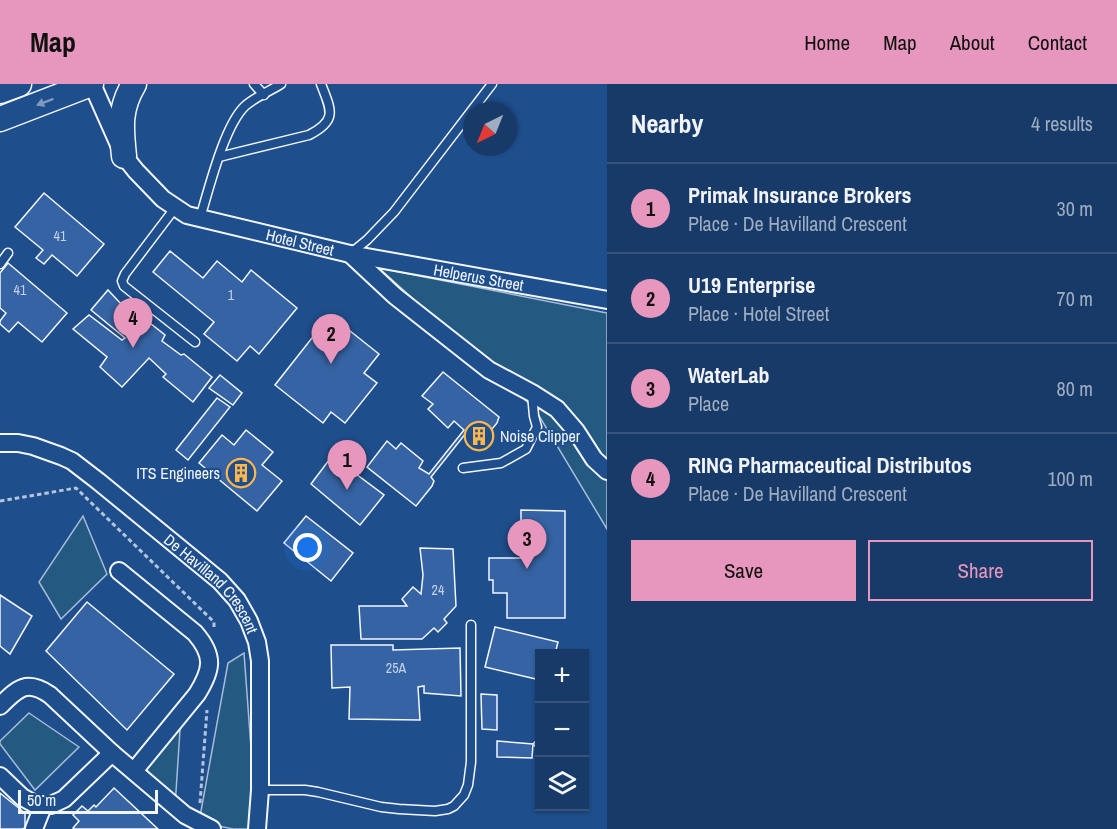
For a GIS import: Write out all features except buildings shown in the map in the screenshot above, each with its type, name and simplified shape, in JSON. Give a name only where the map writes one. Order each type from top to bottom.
[{"type":"street","points":[[0,91],[19,84]]},
{"type":"street","points":[[0,119],[91,84]]},
{"type":"street","name":"Hotel Street","points":[[91,84],[124,156],[163,199],[187,215],[350,254],[395,296],[489,370],[557,409],[576,431],[594,459],[607,471]]},
{"type":"street","points":[[124,156],[122,115],[125,101],[134,84]]},
{"type":"street","name":"Helperus Street","points":[[350,254],[607,300]]},
{"type":"street","name":"De Havilland Crescent","points":[[0,443],[33,446],[72,461],[220,581],[237,600],[249,621],[259,651],[261,675],[260,790],[257,829]]},
{"type":"street","points":[[119,571],[195,633],[202,641],[210,658],[205,681],[134,771]]},
{"type":"street","points":[[0,705],[19,689],[33,686],[41,689],[188,822],[212,829]]},
{"type":"street","points":[[0,776],[22,797],[36,805],[58,803],[112,753]]},
{"type":"street","points":[[34,829],[43,806]]},
{"type":"lane","points":[[254,84],[264,95]]},
{"type":"lane","points":[[200,218],[219,157],[236,117],[245,106],[281,84]]},
{"type":"lane","points":[[219,157],[309,135],[318,130],[326,124],[330,109],[321,84]]},
{"type":"lane","points":[[350,254],[394,212],[492,84]]},
{"type":"lane","points":[[175,208],[122,281],[124,286],[195,342]]},
{"type":"lane","points":[[0,264],[8,253]]},
{"type":"lane","points":[[462,468],[501,463],[526,448],[537,427],[532,393]]},
{"type":"lane","points":[[260,790],[305,790],[399,809],[435,811],[454,806],[464,795],[468,785],[471,762],[471,625]]},
{"type":"shaded area","points":[[379,268],[607,313],[607,529],[535,409]]},
{"type":"shaded area","points":[[83,516],[107,574],[61,619],[39,582]]},
{"type":"shaded area","points":[[244,653],[257,829],[233,829],[199,822],[228,663]]},
{"type":"shaded area","points":[[29,713],[79,747],[35,790],[0,744],[0,741]]},
{"type":"shaded area","points":[[180,730],[175,807],[141,762]]},
{"type":"place","name":"RING Pharmaceutical Distributos","points":[[133,348]]},
{"type":"place","name":"U19 Enterprise","points":[[331,364]]},
{"type":"place","name":"Noise Clipper","points":[[479,436]]},
{"type":"place","name":"ITS Engineers","points":[[241,473]]},
{"type":"place","name":"Primak Insurance Brokers","points":[[347,490]]},
{"type":"place","name":"WaterLab","points":[[527,569]]}]
